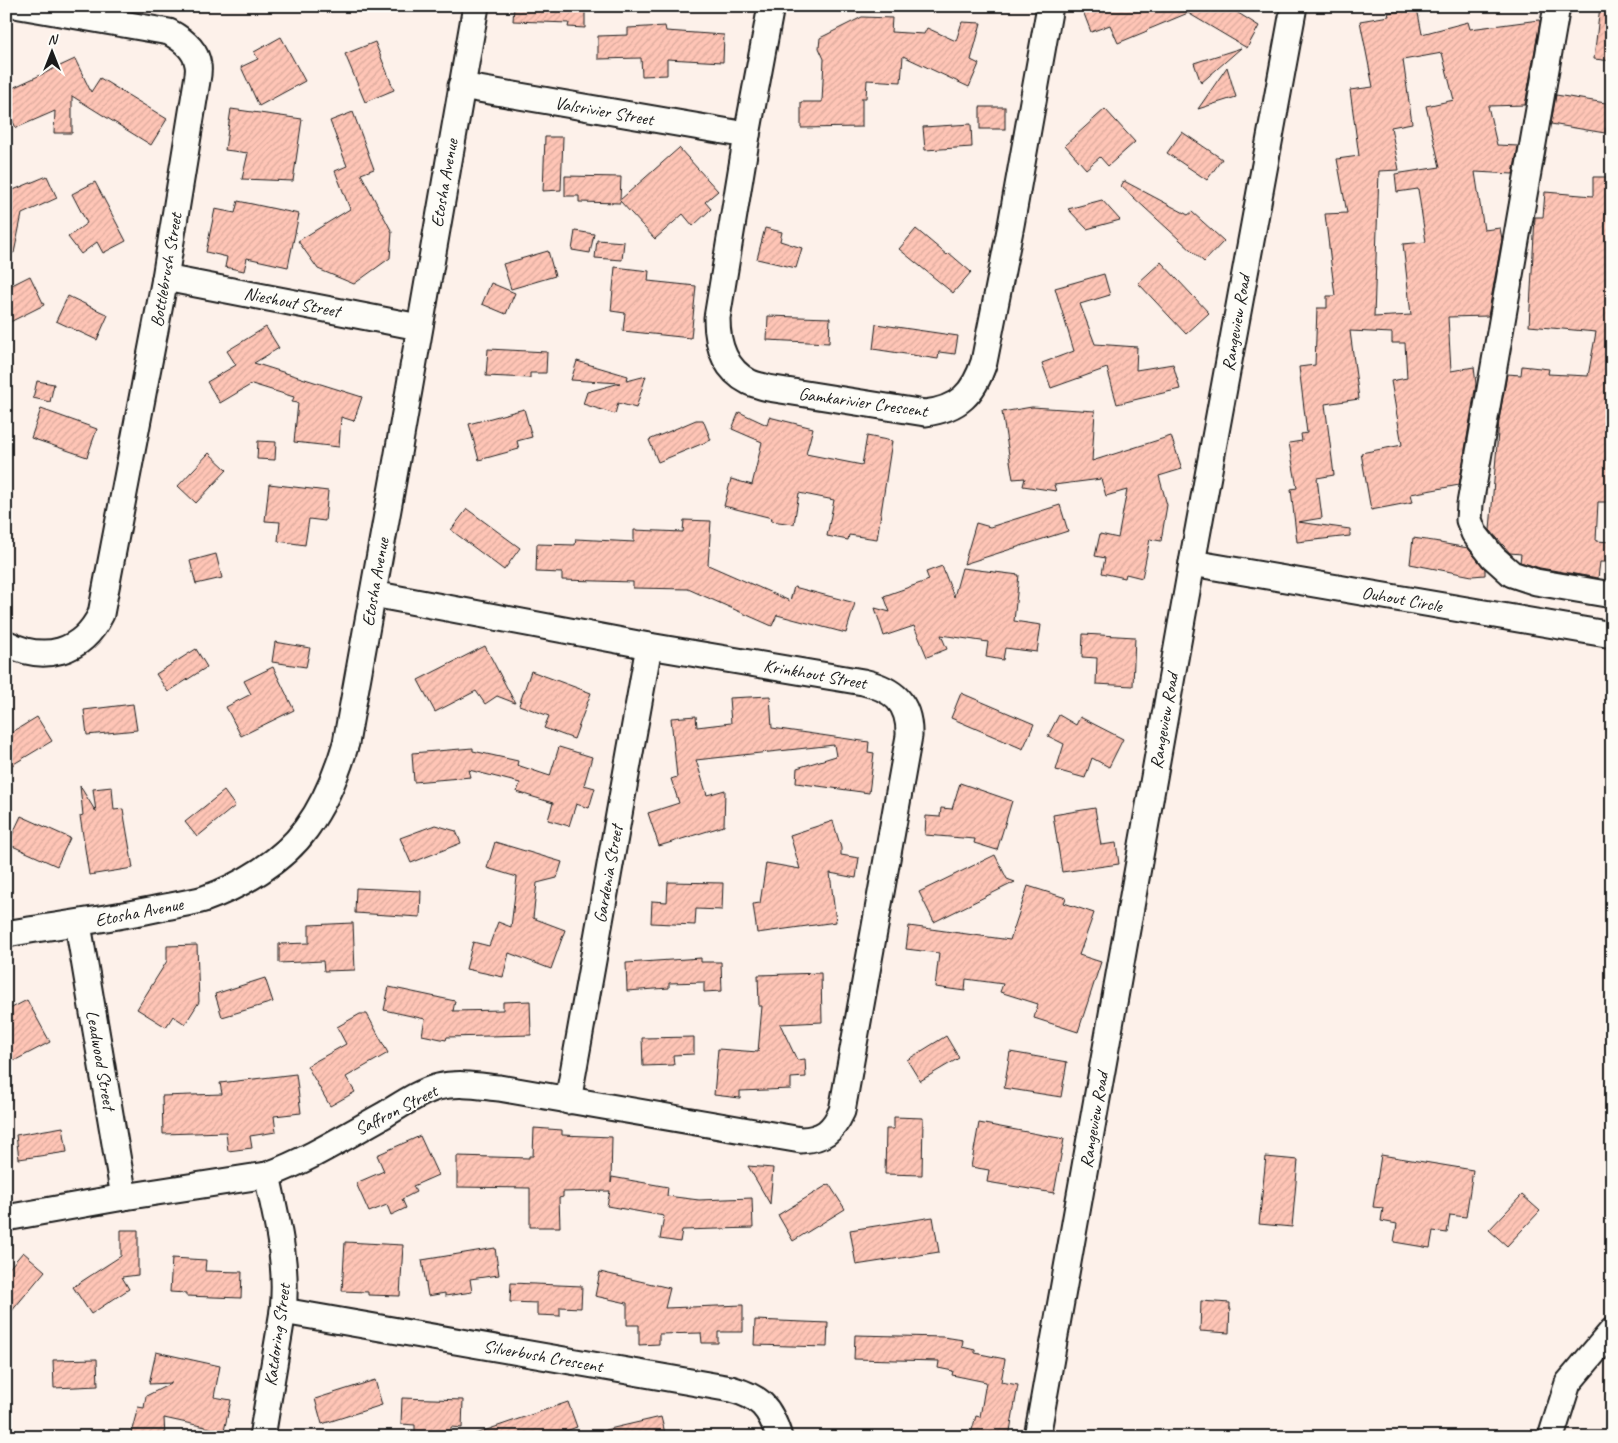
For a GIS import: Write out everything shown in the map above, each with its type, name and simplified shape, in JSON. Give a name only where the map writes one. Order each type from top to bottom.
[{"type":"street","name":"Bottlebrush Street","points":[[6,643],[29,652],[43,653],[64,650],[82,641],[89,634],[96,624],[103,606],[165,278],[198,81],[198,65],[194,53],[178,37],[169,32],[20,6]]},
{"type":"street","name":"Etosha Avenue","points":[[6,934],[78,924],[203,899],[229,889],[250,878],[292,845],[305,830],[322,804],[337,772],[346,744],[476,6]]},
{"type":"street","name":"Gamkarivier Crescent","points":[[771,6],[747,135],[717,318],[717,333],[721,349],[729,364],[738,374],[750,382],[768,388],[925,413],[939,411],[959,401],[975,386],[984,362],[1011,225],[1050,6]]},
{"type":"street","name":"Rangeview Road","points":[[1037,1437],[1192,563],[1294,6]]},
{"type":"street","points":[[1557,6],[1470,504],[1469,520],[1474,533],[1493,557],[1512,574],[1536,582],[1612,596]]},
{"type":"street","name":"Valsrivier Street","points":[[461,86],[747,135]]},
{"type":"street","name":"Nieshout Street","points":[[165,278],[419,327]]},
{"type":"street","name":"Ouhout Circle","points":[[1192,563],[1612,635]]},
{"type":"street","name":"Krinkhout Street","points":[[373,594],[649,646],[863,682],[877,685],[900,701],[907,714],[909,736],[842,1111],[835,1125],[824,1135]]},
{"type":"street","name":"Gardenia Street","points":[[568,1101],[649,646]]},
{"type":"street","name":"Leadwood Street","points":[[78,924],[124,1197]]},
{"type":"street","name":"Saffron Street","points":[[6,1218],[124,1197],[267,1175],[317,1153],[416,1097],[439,1087],[466,1084],[801,1140],[811,1140],[824,1135]]},
{"type":"street","name":"Katdoring Street","points":[[262,1437],[284,1311],[285,1291],[285,1265],[282,1242],[267,1175]]},
{"type":"street","name":"Silverbush Crescent","points":[[284,1311],[730,1389],[757,1400],[768,1410],[775,1422],[779,1437]]},
{"type":"street","points":[[1551,1437],[1568,1383],[1612,1331]]},
{"type":"building","points":[[514,6],[585,6],[585,28],[568,27],[569,23],[513,21]]},
{"type":"building","points":[[1081,6],[1227,6],[1259,26],[1247,48],[1188,13],[1118,43],[1110,25],[1091,32]]},
{"type":"building","points":[[1600,6],[1612,6],[1612,61],[1594,59]]},
{"type":"building","points":[[1417,8],[1422,34],[1468,22],[1470,29],[1539,20],[1540,22],[1525,105],[1488,106],[1497,145],[1518,146],[1513,174],[1475,172],[1484,230],[1500,228],[1502,239],[1488,316],[1448,317],[1451,371],[1474,367],[1476,384],[1459,485],[1411,494],[1413,502],[1371,510],[1361,453],[1402,445],[1391,381],[1407,378],[1405,343],[1392,343],[1392,333],[1350,331],[1359,399],[1325,404],[1334,475],[1317,478],[1322,518],[1298,522],[1350,529],[1350,536],[1297,542],[1291,489],[1297,488],[1289,443],[1302,441],[1301,434],[1307,433],[1299,367],[1315,365],[1317,308],[1327,308],[1327,296],[1335,296],[1325,214],[1347,213],[1337,159],[1359,156],[1350,90],[1373,87],[1360,21],[1389,16],[1388,13]],"holes":[[[1442,53],[1454,100],[1426,106],[1440,167],[1395,174],[1397,192],[1418,189],[1426,242],[1403,244],[1411,315],[1374,317],[1379,171],[1399,170],[1391,127],[1412,123],[1403,60]]]},
{"type":"building","points":[[862,17],[892,18],[891,32],[924,34],[927,28],[956,41],[962,22],[981,23],[971,60],[979,64],[969,87],[903,56],[901,82],[867,80],[866,98],[862,98],[862,127],[801,128],[801,102],[822,102],[824,59],[819,48],[820,38]]},
{"type":"building","points":[[665,26],[666,31],[724,35],[723,62],[667,59],[667,75],[642,76],[641,58],[598,59],[598,36],[628,35],[628,28]]},
{"type":"building","points":[[281,37],[305,81],[259,106],[241,67],[258,59],[254,52]]},
{"type":"building","points":[[375,42],[394,90],[365,102],[345,54]]},
{"type":"building","points":[[1241,48],[1201,83],[1194,63]]},
{"type":"building","points":[[75,59],[91,92],[100,78],[167,119],[151,145],[72,96],[72,133],[54,133],[55,111],[16,128],[6,106],[6,91]]},
{"type":"building","points":[[1227,67],[1236,97],[1198,109]]},
{"type":"building","points":[[1556,95],[1612,104],[1612,128],[1606,128],[1605,133],[1551,124]]},
{"type":"building","points":[[980,107],[1005,107],[1005,129],[980,129]]},
{"type":"building","points":[[231,109],[302,119],[293,181],[242,179],[248,153],[225,150]]},
{"type":"building","points":[[1105,109],[1135,142],[1108,166],[1100,157],[1086,169],[1065,145]]},
{"type":"building","points":[[353,112],[374,169],[361,174],[392,232],[390,258],[354,284],[318,269],[298,241],[350,209],[335,171],[347,166],[330,121]]},
{"type":"building","points":[[971,124],[972,147],[925,150],[923,127]]},
{"type":"building","points":[[1182,132],[1222,159],[1207,180],[1167,153]]},
{"type":"building","points":[[545,137],[563,137],[561,190],[543,191]]},
{"type":"building","points":[[679,148],[718,191],[705,202],[711,209],[693,226],[683,214],[655,239],[620,201],[620,203],[579,202],[579,196],[565,196],[565,176],[621,177],[620,200]]},
{"type":"building","points":[[47,176],[57,198],[22,214],[14,253],[6,252],[6,193]]},
{"type":"building","points":[[1593,177],[1612,177],[1612,502],[1598,502],[1596,541],[1612,542],[1612,562],[1600,562],[1598,578],[1540,568],[1520,562],[1521,554],[1510,553],[1490,530],[1499,420],[1507,374],[1521,375],[1522,366],[1549,369],[1548,374],[1588,376],[1596,332],[1529,326],[1535,217],[1543,217],[1545,192],[1593,196]]},
{"type":"building","points":[[1124,181],[1188,215],[1192,212],[1224,241],[1204,262],[1121,186]]},
{"type":"building","points":[[95,182],[126,241],[103,253],[97,242],[81,254],[68,237],[87,223],[72,194]]},
{"type":"building","points":[[1102,200],[1120,220],[1087,229],[1068,209]]},
{"type":"building","points":[[238,201],[299,214],[288,267],[247,258],[244,271],[225,267],[227,257],[206,252],[215,209],[235,213]]},
{"type":"building","points":[[765,228],[782,232],[780,241],[802,248],[796,268],[757,259]]},
{"type":"building","points":[[916,229],[971,272],[953,293],[899,249]]},
{"type":"building","points":[[575,231],[594,234],[590,253],[572,250]]},
{"type":"building","points":[[597,240],[624,242],[622,260],[595,258]]},
{"type":"building","points":[[548,251],[555,276],[511,289],[503,264]]},
{"type":"building","points":[[1161,262],[1209,313],[1186,334],[1138,283]]},
{"type":"building","points":[[615,267],[649,271],[648,281],[696,286],[691,338],[623,331],[625,313],[611,311]]},
{"type":"building","points":[[1104,274],[1110,295],[1080,304],[1095,344],[1137,347],[1136,370],[1173,364],[1180,389],[1117,404],[1107,368],[1051,388],[1042,363],[1074,351],[1055,288]]},
{"type":"building","points":[[30,276],[44,305],[6,324],[6,288]]},
{"type":"building","points":[[491,283],[515,293],[506,314],[482,304]]},
{"type":"building","points":[[68,296],[108,315],[97,340],[56,321]]},
{"type":"building","points":[[768,316],[830,318],[829,343],[767,340]]},
{"type":"building","points":[[876,324],[958,336],[955,354],[939,352],[938,359],[873,349]]},
{"type":"building","points":[[266,327],[279,348],[254,363],[362,397],[354,421],[341,417],[339,447],[294,442],[298,403],[292,402],[294,397],[252,384],[220,403],[207,382],[236,365],[227,351]]},
{"type":"building","points":[[488,349],[547,352],[546,373],[530,373],[530,378],[486,376]]},
{"type":"building","points":[[577,361],[628,376],[627,381],[646,376],[636,408],[618,403],[615,414],[583,404],[587,392],[620,383],[571,380]]},
{"type":"building","points":[[37,381],[54,384],[50,402],[33,398]]},
{"type":"building","points":[[1032,407],[1095,411],[1092,461],[1171,436],[1182,469],[1159,476],[1167,505],[1161,541],[1150,539],[1142,578],[1126,574],[1125,578],[1102,573],[1105,558],[1095,556],[1100,534],[1118,538],[1127,490],[1106,496],[1101,479],[1054,485],[1056,491],[1023,486],[1025,478],[1013,479],[1002,412]]},
{"type":"building","points":[[41,409],[97,429],[87,457],[31,438]]},
{"type":"building","points":[[524,409],[532,437],[517,441],[519,449],[479,460],[469,424]]},
{"type":"building","points":[[739,412],[767,425],[769,417],[813,428],[806,454],[862,465],[867,436],[892,441],[877,539],[849,535],[848,540],[827,536],[834,500],[799,493],[794,524],[771,521],[772,518],[724,506],[731,479],[752,485],[762,442],[732,429]]},
{"type":"building","points":[[696,420],[703,420],[711,440],[658,462],[649,440]]},
{"type":"building","points":[[258,441],[276,442],[275,460],[257,459]]},
{"type":"building","points":[[209,453],[227,470],[196,503],[178,486]]},
{"type":"building","points":[[269,484],[328,491],[325,521],[309,519],[305,545],[278,541],[280,522],[265,521]]},
{"type":"building","points":[[1060,505],[1068,531],[964,564],[976,523],[990,527]]},
{"type":"building","points":[[467,509],[520,548],[504,570],[451,530]]},
{"type":"building","points":[[684,520],[711,521],[708,565],[790,601],[794,587],[855,603],[846,633],[777,615],[772,626],[688,589],[633,588],[633,582],[562,580],[562,573],[536,572],[537,544],[575,545],[576,539],[634,542],[634,530],[683,532]]},
{"type":"building","points":[[1413,538],[1468,548],[1485,569],[1485,575],[1472,576],[1410,564]]},
{"type":"building","points":[[216,554],[222,578],[196,584],[190,561]]},
{"type":"building","points":[[942,566],[954,597],[962,568],[1019,575],[1014,621],[1041,625],[1037,652],[1005,648],[1003,660],[986,657],[988,642],[941,635],[947,649],[927,657],[914,626],[884,636],[875,608],[890,612],[884,596],[929,580],[926,572]]},
{"type":"building","points":[[1083,634],[1135,637],[1133,686],[1096,684],[1097,658],[1082,657]]},
{"type":"building","points":[[275,642],[310,648],[306,667],[272,662]]},
{"type":"building","points":[[485,646],[515,703],[497,696],[485,704],[476,691],[435,712],[418,680]]},
{"type":"building","points":[[196,649],[207,667],[168,692],[156,674]]},
{"type":"building","points":[[273,667],[294,710],[241,736],[226,707],[251,694],[244,681]]},
{"type":"building","points":[[531,671],[591,693],[574,739],[544,728],[549,716],[519,705]]},
{"type":"building","points":[[961,693],[1034,724],[1023,749],[951,718]]},
{"type":"building","points":[[770,696],[772,728],[869,742],[868,752],[874,753],[869,793],[796,783],[797,768],[836,756],[834,745],[696,760],[707,795],[725,790],[724,826],[659,846],[648,813],[679,803],[671,779],[677,777],[671,718],[696,716],[697,727],[731,723],[729,698]]},
{"type":"building","points":[[133,704],[137,730],[87,735],[84,710]]},
{"type":"building","points":[[1059,715],[1076,725],[1080,717],[1123,739],[1109,767],[1092,758],[1085,778],[1056,770],[1064,744],[1048,736]]},
{"type":"building","points":[[37,717],[52,741],[12,765],[6,756],[6,736]]},
{"type":"building","points":[[559,747],[592,757],[584,785],[595,788],[589,808],[576,804],[569,826],[548,820],[553,803],[517,792],[520,783],[469,770],[471,777],[414,782],[412,753],[473,748],[473,751],[518,761],[517,765],[550,776]]},
{"type":"building","points":[[960,783],[1012,801],[997,850],[974,843],[975,839],[925,835],[926,816],[940,817],[941,808],[952,809]]},
{"type":"building","points":[[80,786],[96,812],[93,789],[112,787],[114,810],[123,809],[133,868],[89,875],[80,816],[83,815]]},
{"type":"building","points":[[224,791],[235,806],[197,837],[185,822]]},
{"type":"building","points":[[1095,808],[1101,845],[1116,843],[1119,864],[1062,872],[1053,815]]},
{"type":"building","points":[[21,816],[70,838],[57,866],[8,844]]},
{"type":"building","points":[[833,821],[841,848],[841,855],[859,858],[856,878],[830,873],[836,922],[757,933],[753,904],[760,903],[766,863],[800,869],[790,835]]},
{"type":"building","points":[[435,825],[456,831],[461,843],[411,863],[400,838]]},
{"type":"building","points":[[495,842],[562,862],[557,878],[537,883],[533,918],[565,930],[551,969],[509,953],[503,977],[466,969],[473,942],[489,946],[498,922],[511,927],[517,877],[487,868]]},
{"type":"building","points":[[995,855],[1007,879],[1015,882],[934,922],[919,892]]},
{"type":"building","points":[[668,882],[723,883],[722,910],[696,909],[695,925],[651,923],[652,901],[667,902]]},
{"type":"building","points":[[1028,886],[1066,898],[1064,903],[1094,913],[1079,955],[1101,962],[1078,1032],[1034,1018],[1038,1004],[1000,992],[1003,984],[966,979],[965,991],[935,987],[939,953],[906,949],[909,926],[1010,940]]},
{"type":"building","points":[[356,888],[421,891],[420,917],[355,913]]},
{"type":"building","points":[[353,923],[355,970],[324,971],[323,961],[279,963],[279,944],[309,943],[309,925]]},
{"type":"building","points":[[197,945],[199,1002],[185,1024],[173,1016],[166,1027],[137,1009],[167,961],[167,946]]},
{"type":"building","points":[[701,958],[701,962],[721,962],[722,991],[704,992],[704,982],[669,983],[669,988],[627,991],[626,963]]},
{"type":"building","points":[[821,973],[822,1022],[780,1024],[797,1060],[805,1059],[806,1077],[791,1078],[791,1089],[740,1091],[740,1098],[714,1095],[718,1049],[758,1052],[762,1006],[759,1006],[758,975]]},
{"type":"building","points":[[265,978],[273,1002],[222,1017],[215,994]]},
{"type":"building","points":[[389,987],[455,1001],[453,1011],[503,1010],[503,1002],[530,1001],[531,1035],[447,1037],[446,1040],[422,1035],[425,1019],[384,1010]]},
{"type":"building","points":[[27,1000],[50,1042],[6,1065],[6,1011]]},
{"type":"building","points":[[360,1014],[367,1014],[388,1053],[346,1077],[355,1092],[330,1106],[307,1066],[346,1044],[337,1027]]},
{"type":"building","points":[[946,1036],[959,1058],[920,1081],[907,1060]]},
{"type":"building","points":[[694,1037],[694,1054],[673,1055],[674,1065],[643,1066],[642,1038]]},
{"type":"building","points":[[1010,1052],[1067,1062],[1061,1097],[1004,1088]]},
{"type":"building","points":[[296,1074],[301,1113],[274,1116],[276,1132],[250,1136],[252,1148],[228,1151],[226,1132],[163,1134],[162,1096],[222,1094],[220,1083]]},
{"type":"building","points":[[894,1117],[923,1118],[922,1175],[885,1174],[886,1129],[894,1129]]},
{"type":"building","points":[[979,1123],[1064,1139],[1054,1193],[987,1182],[989,1170],[971,1167]]},
{"type":"building","points":[[63,1127],[67,1152],[19,1159],[16,1135]]},
{"type":"building","points":[[534,1128],[562,1130],[562,1135],[612,1137],[611,1183],[612,1177],[668,1187],[667,1196],[699,1200],[752,1198],[753,1228],[682,1230],[680,1242],[660,1239],[664,1216],[607,1206],[610,1191],[563,1192],[563,1197],[559,1198],[560,1227],[530,1227],[530,1188],[457,1187],[457,1156],[529,1158],[529,1156],[533,1156]]},
{"type":"building","points":[[420,1136],[438,1175],[413,1186],[416,1192],[402,1199],[406,1208],[391,1215],[387,1205],[369,1212],[356,1183],[384,1171],[377,1155]]},
{"type":"building","points":[[1381,1155],[1473,1170],[1466,1217],[1450,1215],[1447,1233],[1433,1231],[1430,1248],[1394,1242],[1397,1224],[1381,1221],[1383,1208],[1373,1207]]},
{"type":"building","points":[[1266,1157],[1298,1160],[1292,1227],[1259,1224]]},
{"type":"building","points":[[748,1166],[773,1168],[770,1204]]},
{"type":"building","points":[[829,1184],[845,1209],[793,1241],[778,1215]]},
{"type":"building","points":[[1522,1195],[1540,1211],[1507,1246],[1489,1230]]},
{"type":"building","points":[[933,1217],[939,1252],[856,1265],[850,1230]]},
{"type":"building","points":[[121,1230],[138,1230],[138,1275],[122,1277],[129,1289],[91,1314],[73,1287],[121,1256]]},
{"type":"building","points":[[345,1242],[403,1245],[400,1296],[368,1295],[368,1292],[342,1291]]},
{"type":"building","points":[[495,1248],[499,1275],[470,1279],[472,1292],[445,1296],[445,1293],[428,1296],[422,1260]]},
{"type":"building","points":[[23,1252],[45,1271],[6,1318],[6,1272]]},
{"type":"building","points":[[172,1258],[206,1260],[205,1271],[242,1272],[241,1298],[186,1296],[186,1293],[170,1292]]},
{"type":"building","points":[[600,1272],[670,1288],[665,1308],[743,1305],[743,1332],[718,1332],[718,1343],[702,1343],[701,1333],[659,1334],[659,1344],[639,1345],[639,1325],[627,1325],[627,1303],[595,1296]]},
{"type":"building","points":[[511,1283],[582,1286],[581,1308],[560,1307],[560,1316],[537,1315],[537,1303],[510,1302]]},
{"type":"building","points":[[1201,1301],[1230,1303],[1229,1333],[1200,1331]]},
{"type":"building","points":[[755,1320],[828,1323],[827,1347],[754,1345]]},
{"type":"building","points":[[855,1335],[944,1337],[963,1340],[962,1347],[975,1350],[975,1353],[1005,1359],[1001,1382],[1018,1385],[1009,1437],[970,1437],[976,1416],[980,1417],[986,1382],[952,1375],[953,1371],[938,1368],[939,1361],[854,1359]]},
{"type":"building","points":[[156,1352],[220,1366],[214,1397],[231,1400],[224,1431],[164,1418],[165,1437],[130,1437],[138,1407],[144,1408],[146,1396],[172,1383],[149,1384]]},
{"type":"building","points":[[97,1359],[98,1386],[54,1388],[53,1360]]},
{"type":"building","points":[[375,1380],[382,1405],[322,1424],[315,1399]]},
{"type":"building","points":[[402,1398],[463,1400],[462,1428],[451,1427],[451,1437],[415,1437],[415,1425],[401,1424]]},
{"type":"building","points":[[568,1402],[577,1427],[550,1437],[475,1437],[475,1434]]},
{"type":"building","points":[[661,1417],[666,1437],[606,1437],[605,1430]]}]
